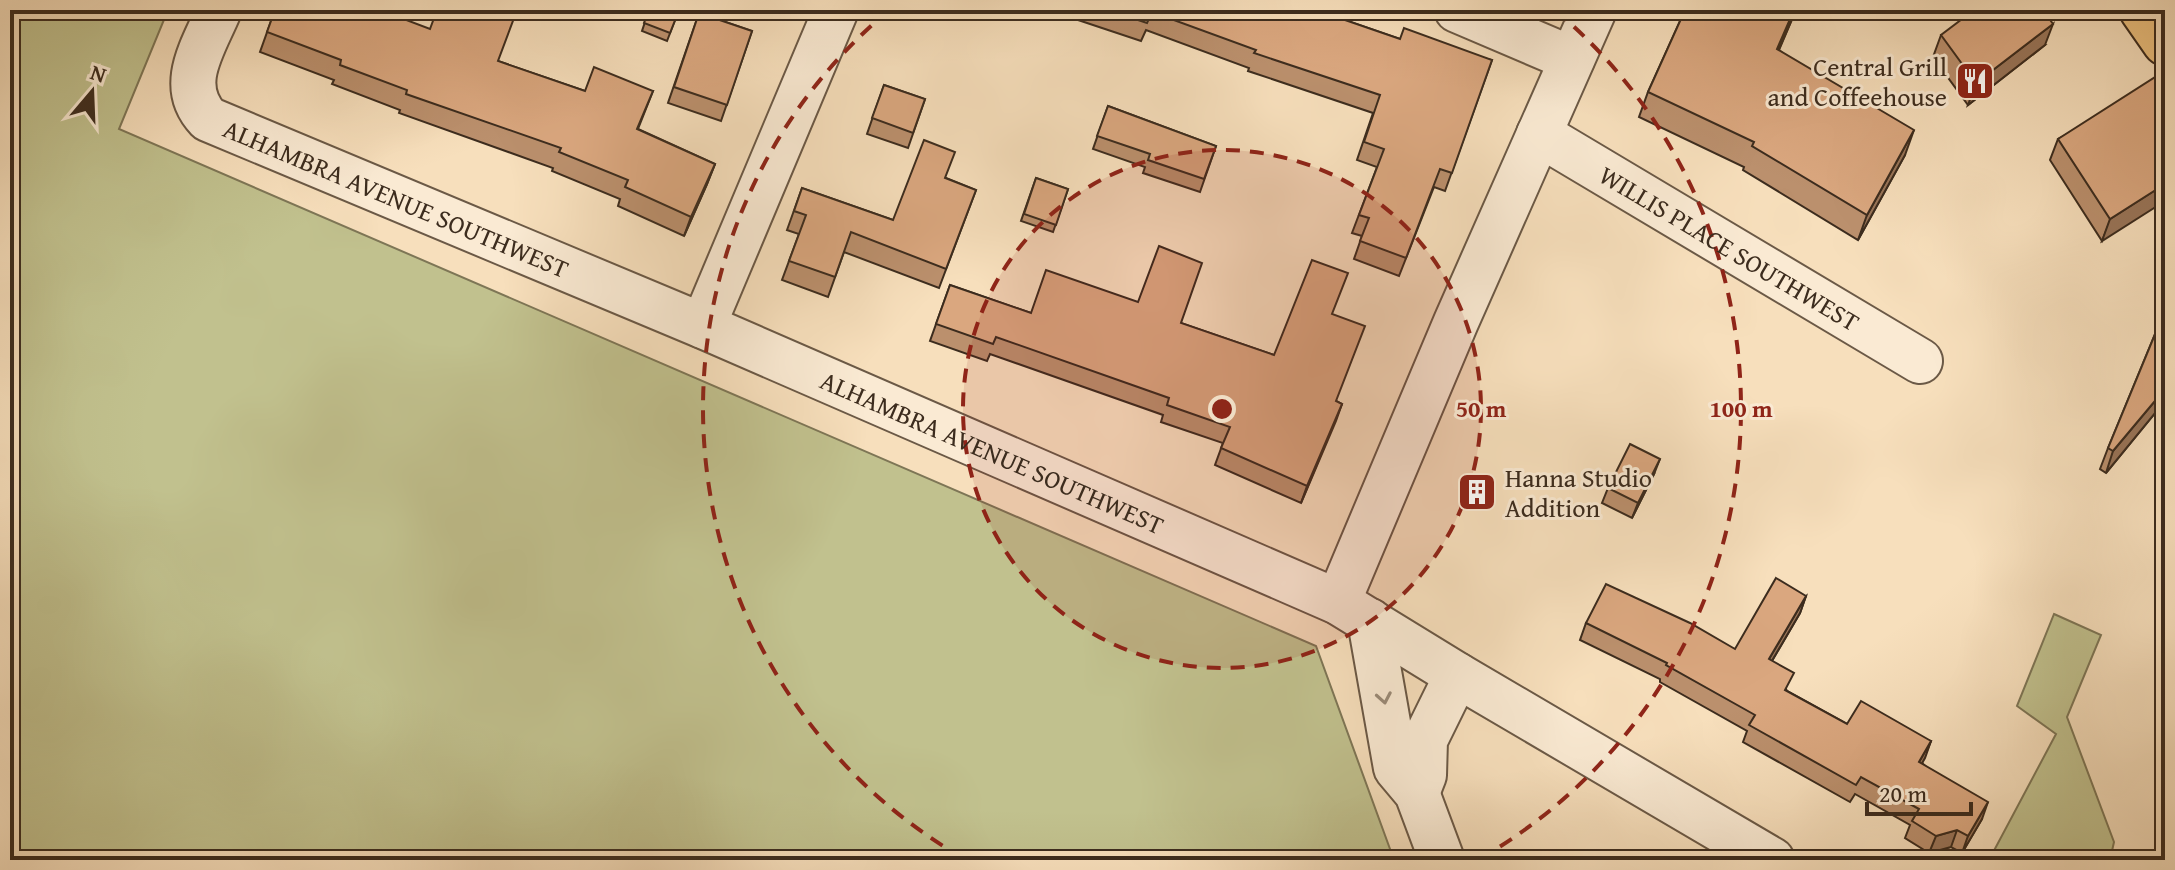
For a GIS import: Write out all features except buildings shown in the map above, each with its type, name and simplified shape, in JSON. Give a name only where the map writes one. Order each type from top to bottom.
[{"type":"main road","points":[[2142,10],[2165,43]]},
{"type":"street","name":"ALHAMBRA AVENUE SOUTHWEST","points":[[219,10],[196,65],[192,94],[197,108],[208,119],[703,326],[1354,611],[1772,860]]},
{"type":"street","points":[[703,326],[836,10]]},
{"type":"street","points":[[1457,10],[1572,59]]},
{"type":"street","points":[[1442,860],[1417,793],[1396,768],[1354,611],[1539,134],[1594,10]]},
{"type":"street","name":"WILLIS PLACE SOUTHWEST","points":[[1539,134],[1920,361]]},
{"type":"street","points":[[1417,793],[1424,775],[1425,740],[1457,675]]},
{"type":"green space","points":[[10,10],[168,10],[119,129],[1316,646],[1394,860],[10,860]]},
{"type":"green space","points":[[2054,614],[2101,635],[2067,717],[2114,842],[2110,860],[1989,860],[2056,734],[2017,706]]},
{"type":"place","name":"Central Grill and Coffeehouse","points":[[1975,81]]},
{"type":"place","name":"Hanna Studio Addition","points":[[1477,492]]}]
